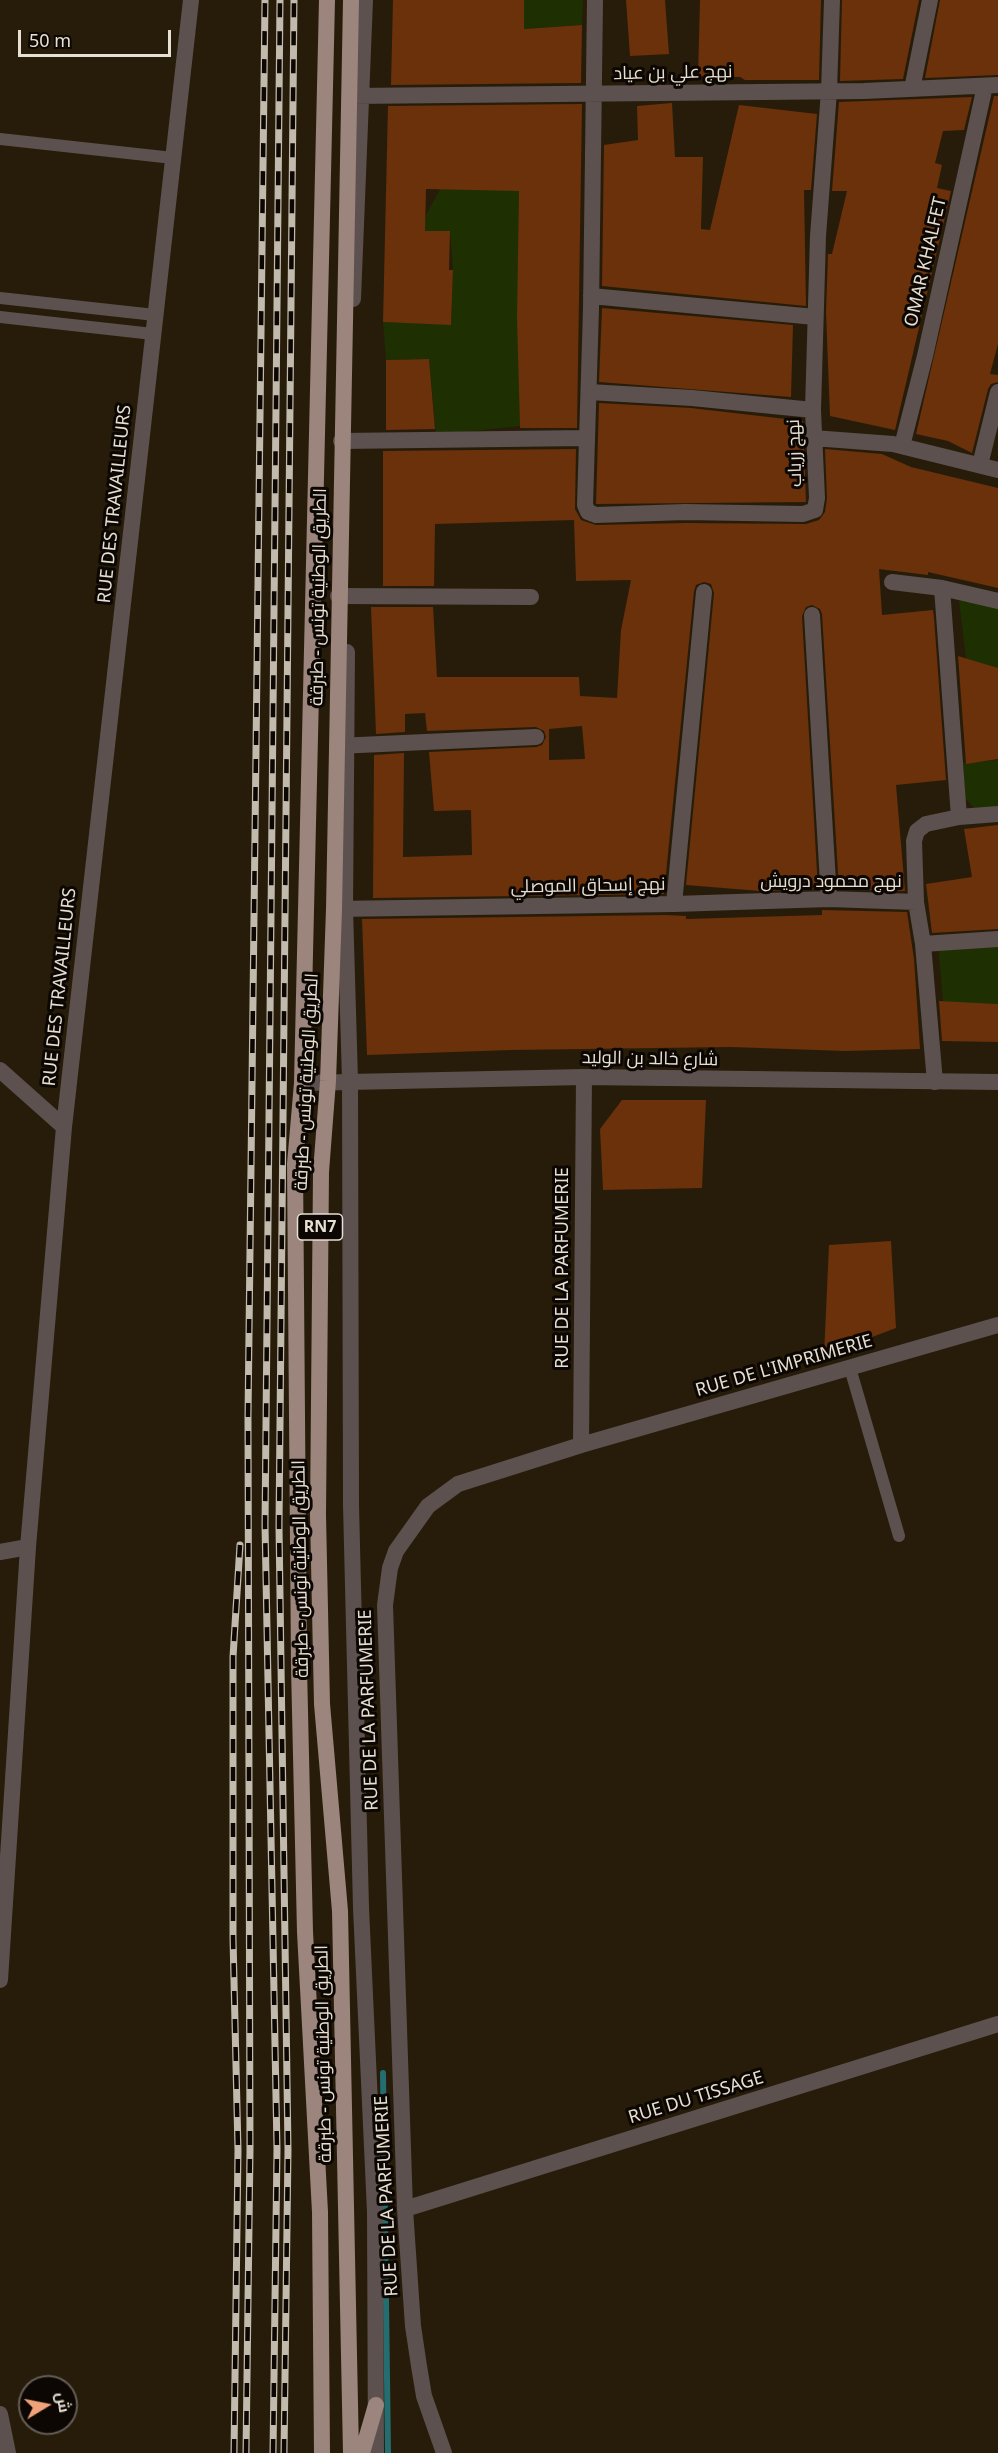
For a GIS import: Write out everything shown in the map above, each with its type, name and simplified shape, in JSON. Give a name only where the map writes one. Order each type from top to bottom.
[{"type":"main road","name":"الطريق الوطنية تونس - طبرقة","points":[[322,2453],[320,2212],[305,1932],[299,1667],[295,1164],[302,1083],[327,0]]},
{"type":"main road","name":"الطريق الوطنية تونس - طبرقة","points":[[351,0],[355,96],[344,441],[339,909],[321,1172],[318,1515],[322,1704],[340,1911],[351,2453]]},
{"type":"main road","points":[[362,2453],[376,2405]]},
{"type":"street","name":"RUE DES TRAVAILLEURS","points":[[0,1980],[28,1547],[64,1127],[191,0]]},
{"type":"street","points":[[355,96],[364,0]]},
{"type":"street","points":[[344,441],[587,438],[595,0]]},
{"type":"street","name":"نهج زرياب","points":[[587,438],[585,505],[588,512],[596,515],[811,513],[817,498],[813,438],[815,317],[818,236],[829,91],[832,0]]},
{"type":"street","points":[[912,88],[930,0]]},
{"type":"street","name":"نهج علي بن عياد","points":[[355,96],[829,91],[992,85]]},
{"type":"street","name":"OMAR KHALFET","points":[[902,446],[992,85]]},
{"type":"street","points":[[591,296],[815,317]]},
{"type":"street","points":[[589,392],[692,398],[813,410]]},
{"type":"street","points":[[980,465],[998,392]]},
{"type":"street","points":[[813,438],[902,446],[998,470]]},
{"type":"street","points":[[892,582],[942,588],[998,601]]},
{"type":"street","points":[[942,588],[959,817]]},
{"type":"street","name":"نهج إسحاق الموصلي","points":[[339,909],[674,904],[704,592]]},
{"type":"street","points":[[342,596],[531,597]]},
{"type":"street","points":[[812,615],[829,899]]},
{"type":"street","points":[[341,746],[536,737]]},
{"type":"street","points":[[916,902],[914,842],[917,831],[932,822],[998,814]]},
{"type":"street","name":"نهج محمود درويش","points":[[674,904],[829,899],[916,902],[923,944],[934,1082]]},
{"type":"street","points":[[339,909],[350,1080],[351,1517],[361,1896],[375,2212],[376,2453]]},
{"type":"street","points":[[923,944],[998,939]]},
{"type":"street","points":[[0,1070],[64,1127]]},
{"type":"street","name":"شارع خالد بن الوليد","points":[[302,1083],[350,1080],[584,1077],[998,1082]]},
{"type":"street","name":"RUE DE LA PARFUMERIE","points":[[444,2453],[424,2396],[413,2326],[405,2209],[385,1605],[390,1568],[396,1551],[417,1519],[440,1495],[459,1484],[488,1473],[581,1445],[584,1077]]},
{"type":"street","name":"RUE DE L'IMPRIMERIE","points":[[581,1445],[998,1325]]},
{"type":"street","points":[[0,1552],[28,1547]]},
{"type":"street","name":"RUE DU TISSAGE","points":[[405,2209],[998,2024]]},
{"type":"street","points":[[0,2414],[8,2453]]},
{"type":"lane","points":[[0,139],[173,158]]},
{"type":"lane","points":[[0,298],[155,315]]},
{"type":"lane","points":[[0,317],[153,334]]},
{"type":"lane","points":[[850,1368],[899,1536]]},
{"type":"green space","points":[[524,0],[583,0],[582,25],[524,29]]},
{"type":"green space","points":[[519,167],[520,426],[436,435],[429,359],[386,360],[383,322],[451,324],[453,270],[450,231],[421,231],[426,215],[440,189]]},
{"type":"green space","points":[[959,600],[998,607],[998,669],[966,659]]},
{"type":"green space","points":[[998,760],[998,807],[974,808],[965,798],[963,763]]},
{"type":"green space","points":[[998,943],[998,1004],[943,1002],[938,946]]},
{"type":"building","points":[[393,0],[524,0],[524,29],[582,25],[581,83],[391,85]]},
{"type":"building","points":[[626,0],[665,0],[669,54],[630,56]]},
{"type":"building","points":[[700,0],[821,0],[819,80],[745,80],[740,77],[698,76]]},
{"type":"building","points":[[842,0],[919,0],[903,79],[840,81]]},
{"type":"building","points":[[940,0],[998,0],[998,75],[925,78]]},
{"type":"building","points":[[994,96],[998,96],[998,344],[990,374],[998,375],[998,382],[991,384],[988,389],[972,453],[948,441],[916,434]]},
{"type":"building","points":[[972,97],[964,130],[943,131],[935,163],[942,165],[937,188],[951,191],[895,430],[830,416],[826,312],[828,254],[832,254],[847,191],[832,191],[839,102]]},
{"type":"building","points":[[672,103],[675,157],[703,157],[701,229],[710,230],[739,105],[817,114],[811,190],[804,190],[806,306],[602,286],[604,145],[638,140],[637,106]]},
{"type":"building","points":[[582,104],[577,428],[520,428],[517,318],[519,191],[426,189],[425,231],[450,231],[449,270],[453,270],[451,325],[383,322],[388,106]]},
{"type":"building","points":[[602,308],[793,325],[791,397],[599,382]]},
{"type":"building","points":[[429,359],[435,429],[386,430],[386,360]]},
{"type":"building","points":[[599,403],[691,408],[803,421],[806,502],[596,504]]},
{"type":"building","points":[[576,449],[575,509],[581,520],[596,525],[806,524],[819,520],[825,512],[827,498],[825,449],[882,454],[911,467],[998,488],[998,588],[928,572],[928,575],[879,569],[882,615],[933,610],[934,618],[946,780],[896,785],[905,891],[839,889],[822,614],[820,609],[812,605],[806,607],[802,616],[818,889],[760,891],[686,885],[714,593],[711,584],[704,582],[696,585],[694,591],[664,894],[373,898],[374,755],[404,753],[403,857],[472,855],[471,810],[434,811],[429,752],[536,747],[542,745],[546,737],[544,731],[536,727],[427,731],[425,713],[405,714],[405,732],[376,734],[371,607],[433,607],[437,677],[579,677],[580,696],[617,698],[621,630],[631,580],[576,581],[574,520],[435,524],[434,586],[383,586],[383,451]],"holes":[[[582,726],[585,759],[549,760],[549,729]]]},
{"type":"building","points":[[958,656],[998,668],[998,759],[966,764]]},
{"type":"building","points":[[998,825],[998,929],[932,933],[926,884],[972,877],[964,829]]},
{"type":"building","points":[[822,910],[907,912],[914,959],[920,1049],[845,1051],[731,1047],[511,1050],[367,1055],[362,919],[666,915],[686,916],[686,919],[822,915]]},
{"type":"building","points":[[939,1001],[998,1004],[998,1042],[942,1041]]},
{"type":"building","points":[[622,1100],[706,1100],[702,1188],[603,1190],[600,1129]]},
{"type":"building","points":[[891,1241],[896,1328],[824,1355],[829,1245]]},
{"type":"waterway","points":[[383,2073],[388,2453]]},
{"type":"railway","points":[[246,2453],[250,2150],[248,1416],[265,0]]},
{"type":"railway","points":[[273,2453],[277,2149],[265,1525],[280,0]]},
{"type":"railway","points":[[284,2453],[288,2150],[279,1526],[294,0]]},
{"type":"railway","points":[[234,2453],[238,2150],[233,1938],[233,1657],[240,1545]]}]
